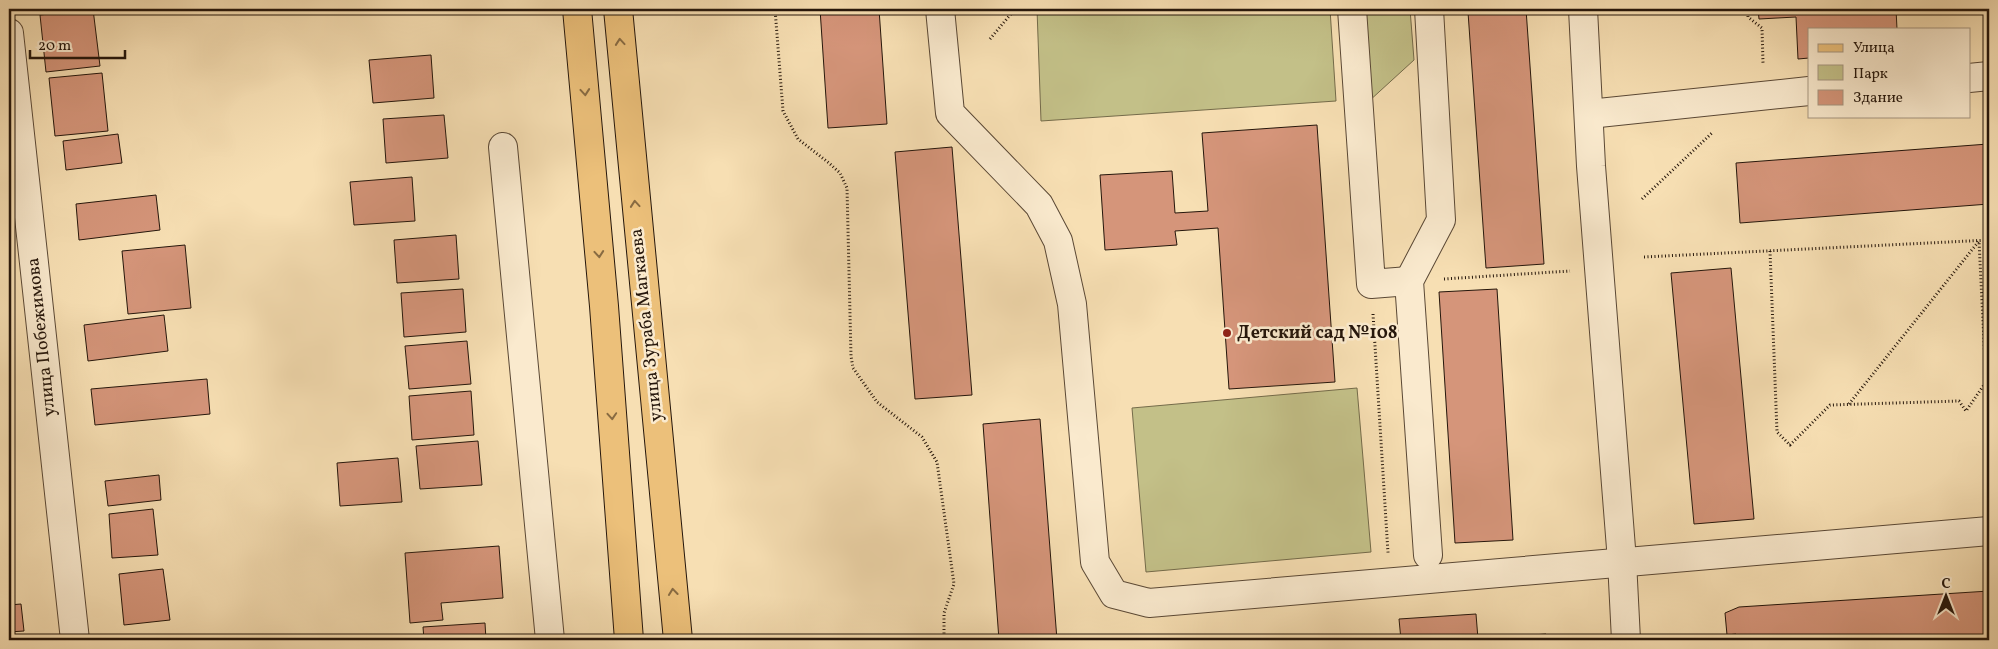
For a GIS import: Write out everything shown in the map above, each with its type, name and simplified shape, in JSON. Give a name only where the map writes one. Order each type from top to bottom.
[{"type":"main road","points":[[577,9],[604,306],[629,640]]},
{"type":"main road","name":"улица Зураба Магкаева","points":[[618,9],[678,640]]},
{"type":"street","points":[[940,9],[950,113],[1039,205],[1058,241],[1072,304],[1095,562],[1114,594],[1149,603],[1989,531]]},
{"type":"street","points":[[1352,9],[1371,284],[1408,281]]},
{"type":"street","points":[[1428,555],[1408,281],[1441,220],[1429,9]]},
{"type":"street","points":[[1584,9],[1591,166],[1622,561],[1626,640]]},
{"type":"street","name":"улица Побежимова","points":[[9,33],[75,640]]},
{"type":"street","points":[[1970,78],[1989,76]]},
{"type":"street","points":[[1589,114],[1808,91]]},
{"type":"street","points":[[503,147],[550,640]]},
{"type":"path","points":[[775,9],[784,111],[798,140],[830,163],[840,173],[847,188],[851,356],[853,368],[877,402],[922,437],[937,462],[954,584],[944,613],[944,640]]},
{"type":"path","points":[[990,39],[1016,9]]},
{"type":"path","points":[[1747,9],[1748,17],[1762,28],[1763,63]]},
{"type":"path","points":[[1642,199],[1716,130]]},
{"type":"path","points":[[1644,257],[1989,240]]},
{"type":"path","points":[[1770,251],[1777,432],[1790,445],[1830,405],[1959,401],[1966,411],[1986,382],[1979,241]]},
{"type":"path","points":[[1848,404],[1979,241]]},
{"type":"path","points":[[1408,281],[1576,270]]},
{"type":"path","points":[[1371,284],[1389,558]]},
{"type":"green space","points":[[1037,9],[1330,9],[1336,101],[1041,121]]},
{"type":"green space","points":[[1360,9],[1410,9],[1414,60],[1368,102]]},
{"type":"green space","points":[[1357,388],[1371,552],[1146,572],[1132,408]]},
{"type":"building","points":[[93,9],[100,66],[46,72],[40,15]]},
{"type":"building","points":[[820,9],[879,9],[887,124],[828,128]]},
{"type":"building","points":[[1526,9],[1544,264],[1486,268],[1468,12]]},
{"type":"building","points":[[1758,9],[1896,9],[1897,28],[1808,28],[1808,58],[1798,59],[1796,17],[1759,19]]},
{"type":"building","points":[[431,55],[434,98],[373,103],[369,60]]},
{"type":"building","points":[[102,73],[108,131],[55,136],[49,78]]},
{"type":"building","points":[[444,115],[448,158],[386,163],[383,119]]},
{"type":"building","points":[[1317,125],[1335,382],[1229,389],[1218,228],[1175,231],[1177,245],[1105,250],[1100,175],[1172,171],[1175,213],[1208,211],[1202,133]]},
{"type":"building","points":[[118,134],[122,163],[66,170],[63,141]]},
{"type":"building","points":[[1988,144],[1989,204],[1740,223],[1736,163]]},
{"type":"building","points":[[952,147],[972,395],[915,399],[895,152]]},
{"type":"building","points":[[412,177],[415,221],[354,225],[350,182]]},
{"type":"building","points":[[156,195],[160,230],[79,240],[76,204]]},
{"type":"building","points":[[456,235],[459,279],[397,283],[394,240]]},
{"type":"building","points":[[185,245],[191,308],[128,314],[122,251]]},
{"type":"building","points":[[1731,268],[1754,519],[1694,524],[1671,273]]},
{"type":"building","points":[[463,289],[466,332],[404,337],[401,293]]},
{"type":"building","points":[[1497,289],[1513,540],[1455,543],[1439,292]]},
{"type":"building","points":[[164,315],[168,351],[88,361],[84,325]]},
{"type":"building","points":[[467,341],[471,384],[409,389],[405,346]]},
{"type":"building","points":[[207,379],[210,414],[95,425],[91,389]]},
{"type":"building","points":[[471,391],[474,435],[412,440],[409,396]]},
{"type":"building","points":[[1040,419],[1057,640],[999,640],[983,424]]},
{"type":"building","points":[[478,441],[482,485],[420,489],[416,446]]},
{"type":"building","points":[[398,458],[402,502],[340,506],[337,463]]},
{"type":"building","points":[[159,475],[161,500],[108,506],[105,481]]},
{"type":"building","points":[[153,509],[158,555],[112,558],[109,514]]},
{"type":"building","points":[[499,546],[503,598],[441,603],[443,620],[410,623],[405,553]]},
{"type":"building","points":[[163,569],[170,620],[124,625],[119,574]]},
{"type":"building","points":[[1989,591],[1989,640],[1737,640],[1736,634],[1727,635],[1725,613],[1739,607]]},
{"type":"building","points":[[21,604],[24,631],[9,632],[9,605]]},
{"type":"building","points":[[1476,614],[1478,639],[1546,634],[1546,640],[1401,640],[1399,619]]},
{"type":"building","points":[[485,623],[486,640],[424,640],[423,627]]},
{"type":"building","points":[[28,635],[28,640],[9,640],[9,637]]},
{"type":"place","name":"Детский сад №108","points":[[1227,333]]}]
